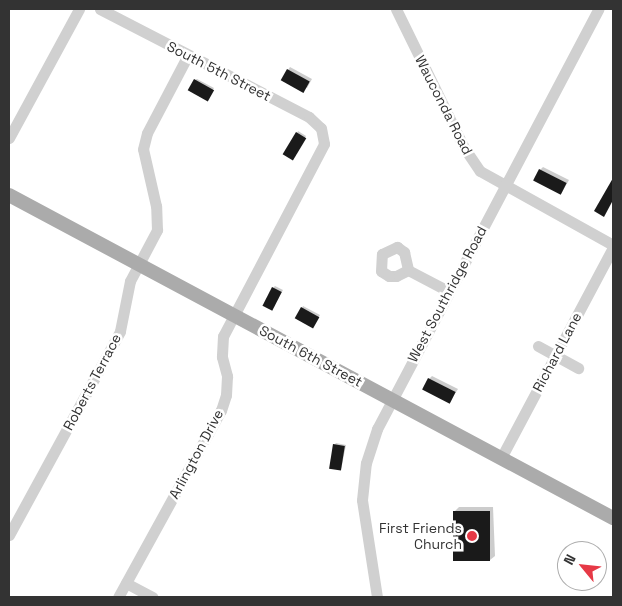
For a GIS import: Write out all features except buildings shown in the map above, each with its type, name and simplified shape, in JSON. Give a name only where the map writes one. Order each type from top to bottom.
[{"type":"main road","name":"South 6th Street","points":[[9,195],[613,518]]},
{"type":"street","points":[[9,138],[79,9]]},
{"type":"street","name":"South 5th Street","points":[[100,9],[309,117],[321,128],[324,144]]},
{"type":"street","name":"Wauconda Road","points":[[396,9],[463,146],[480,171],[613,246]]},
{"type":"street","name":"West Southridge Road","points":[[377,597],[362,500],[366,463],[390,399],[506,185],[598,9]]},
{"type":"street","name":"Roberts Terrace","points":[[9,535],[120,331],[130,281],[157,230],[156,206],[143,149],[147,132],[188,55]]},
{"type":"street","name":"Arlington Drive","points":[[118,597],[221,410],[226,395],[223,336],[324,144]]},
{"type":"street","name":"Richard Lane","points":[[500,458],[613,246]]},
{"type":"street","points":[[408,270],[448,292]]},
{"type":"street","points":[[538,346],[578,368]]},
{"type":"street","points":[[126,583],[152,597]]},
{"type":"place","name":"First Friends Church","points":[[472,536]]}]
